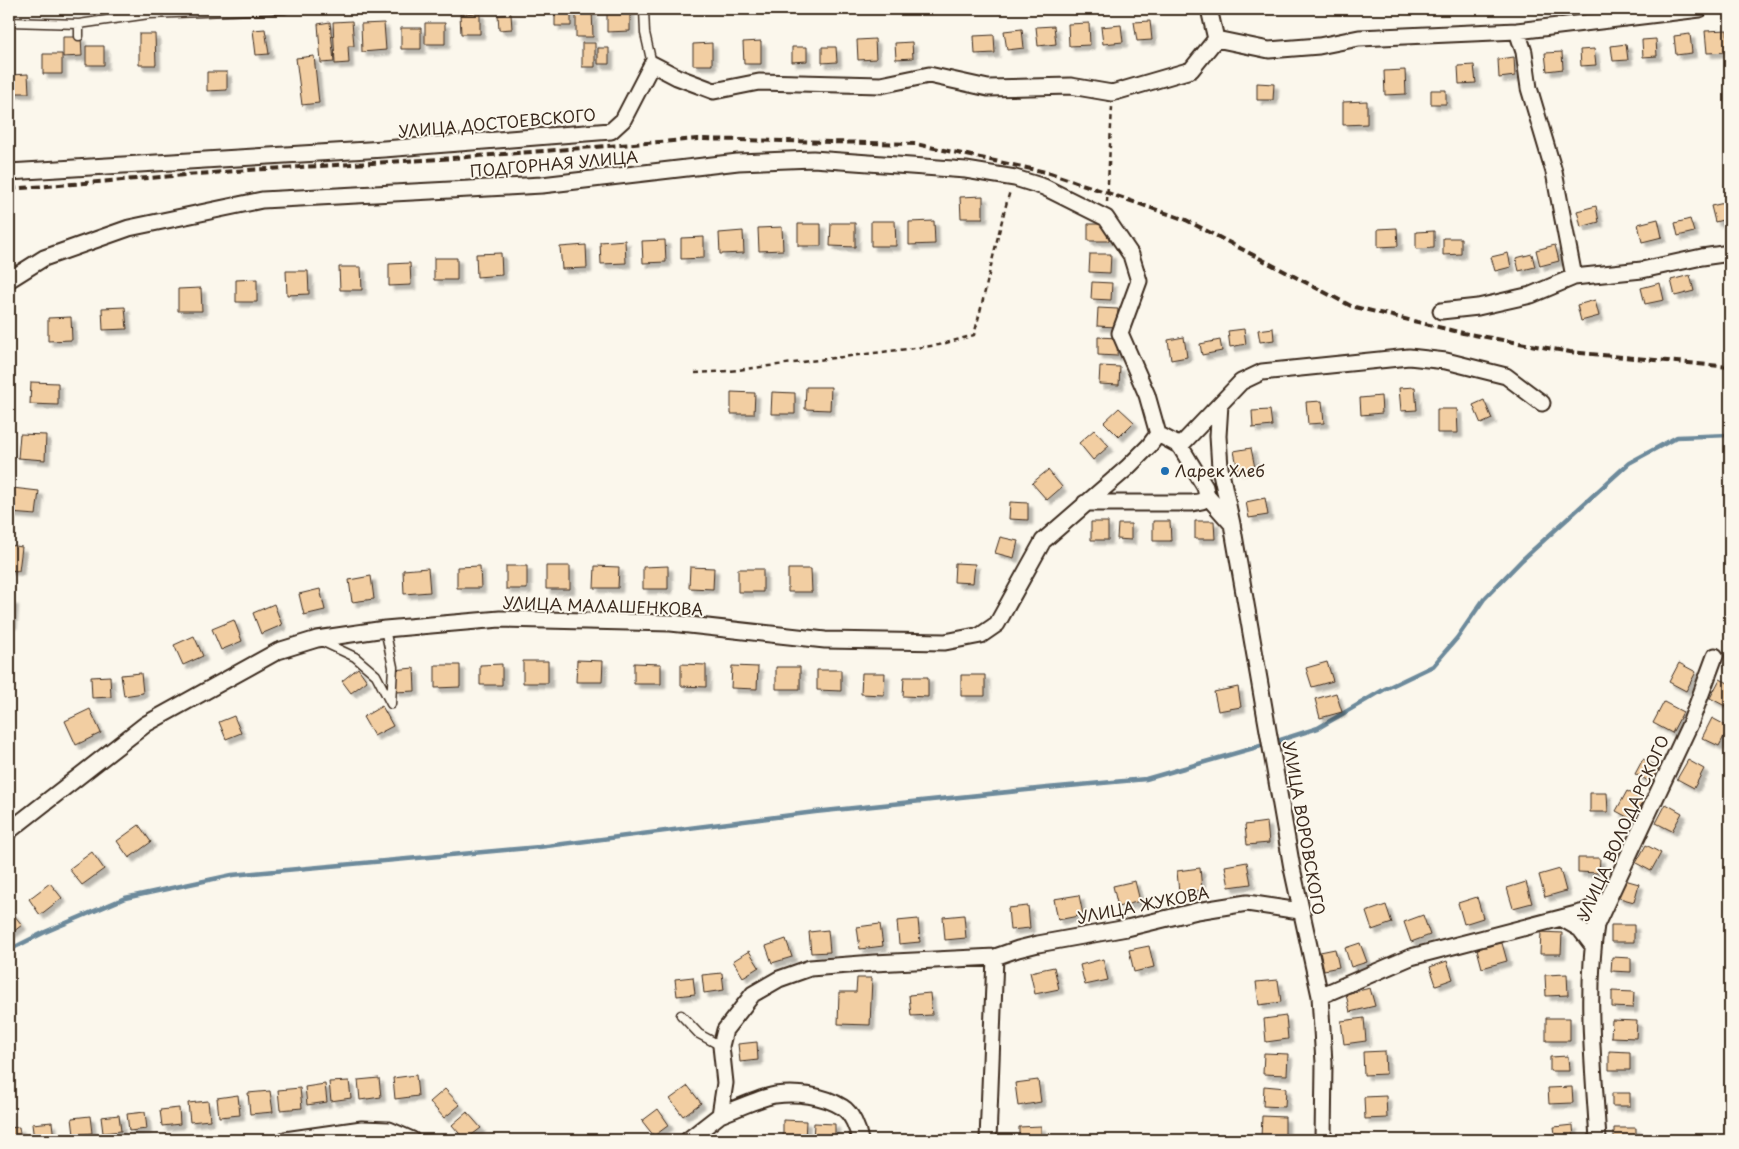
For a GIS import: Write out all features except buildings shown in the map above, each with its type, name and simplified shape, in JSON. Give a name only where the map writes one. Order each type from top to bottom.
[{"type":"street","points":[[1209,9],[1216,39]]},
{"type":"street","points":[[1216,39],[1269,50],[1320,46],[1359,38],[1518,31],[1700,9]]},
{"type":"street","points":[[1518,31],[1524,52],[1529,88],[1554,172],[1574,277]]},
{"type":"street","points":[[652,64],[677,77],[714,91],[759,82],[880,85],[929,75],[988,88],[1071,86],[1112,94],[1191,70],[1216,39]]},
{"type":"street","name":"УЛИЦА ДОСТОЕВСКОГО","points":[[9,172],[384,149],[611,131],[623,120],[652,64]]},
{"type":"street","name":"ПОДГОРНАЯ УЛИЦА","points":[[9,280],[44,258],[129,228],[262,200],[542,185],[738,162],[813,159],[966,170],[1014,178],[1044,187],[1106,218]]},
{"type":"street","points":[[1106,218],[1131,255],[1139,281],[1120,333],[1147,395],[1158,434],[1180,446],[1205,487],[1207,496],[1232,524]]},
{"type":"street","points":[[1441,312],[1478,307],[1531,295],[1574,277],[1642,270],[1702,256],[1730,253]]},
{"type":"street","points":[[1180,446],[1241,382],[1262,372],[1408,357],[1455,363],[1506,376],[1542,403]]},
{"type":"street","name":"УЛИЦА ВОРОВСКОГО","points":[[1220,404],[1218,436],[1220,468],[1232,524],[1300,911],[1320,996],[1324,1063],[1323,1140]]},
{"type":"street","name":"УЛИЦА МАЛАШЕНКОВА","points":[[9,830],[146,724],[278,651],[317,639],[385,629],[500,619],[671,623],[825,640],[945,642],[981,635],[997,624],[1043,540],[1127,468],[1158,434]]},
{"type":"street","points":[[1085,503],[1192,503],[1202,501],[1207,496]]},
{"type":"street","name":"УЛИЦА ВОЛОДАРСКОГО","points":[[1598,1140],[1591,979],[1596,925],[1690,724],[1716,656]]},
{"type":"street","points":[[1320,996],[1411,956],[1584,912],[1608,900]]},
{"type":"street","name":"УЛИЦА ЖУКОВА","points":[[721,1046],[725,1030],[754,994],[779,979],[810,968],[874,963],[995,958],[1018,948],[1127,928],[1197,911],[1247,903],[1300,911]]},
{"type":"street","points":[[1561,918],[1580,929],[1593,946]]},
{"type":"street","points":[[988,1140],[995,958]]},
{"type":"street","points":[[720,1114],[725,1084],[721,1046]]},
{"type":"street","points":[[688,1140],[720,1114],[773,1095],[797,1094],[820,1098],[843,1108],[852,1118],[860,1140]]},
{"type":"street","points":[[285,1140],[362,1129],[389,1130],[412,1140]]},
{"type":"lane","points":[[9,22],[79,24],[149,14],[284,9]]},
{"type":"lane","points":[[644,9],[645,32],[652,64]]},
{"type":"lane","points":[[79,24],[79,36]]},
{"type":"lane","points":[[317,639],[355,657],[376,675],[391,704],[393,668],[385,629]]},
{"type":"lane","points":[[681,1014],[699,1034],[721,1046]]},
{"type":"path","points":[[1106,218],[1112,94]]},
{"type":"path","points":[[695,373],[729,371],[939,345],[974,335],[998,233],[1014,178]]},
{"type":"waterway","points":[[9,950],[45,932],[125,898],[232,875],[539,847],[815,812],[1146,779],[1264,745],[1318,728],[1385,689],[1433,666],[1457,638],[1484,599],[1522,560],[1629,463],[1677,437],[1730,435]]},
{"type":"railway","points":[[9,189],[249,170],[440,159],[698,139],[916,144],[1050,173],[1186,220],[1351,306],[1463,333],[1570,352],[1730,367]]},
{"type":"place","name":"Ларек Хлеб","points":[[1165,471]]}]
